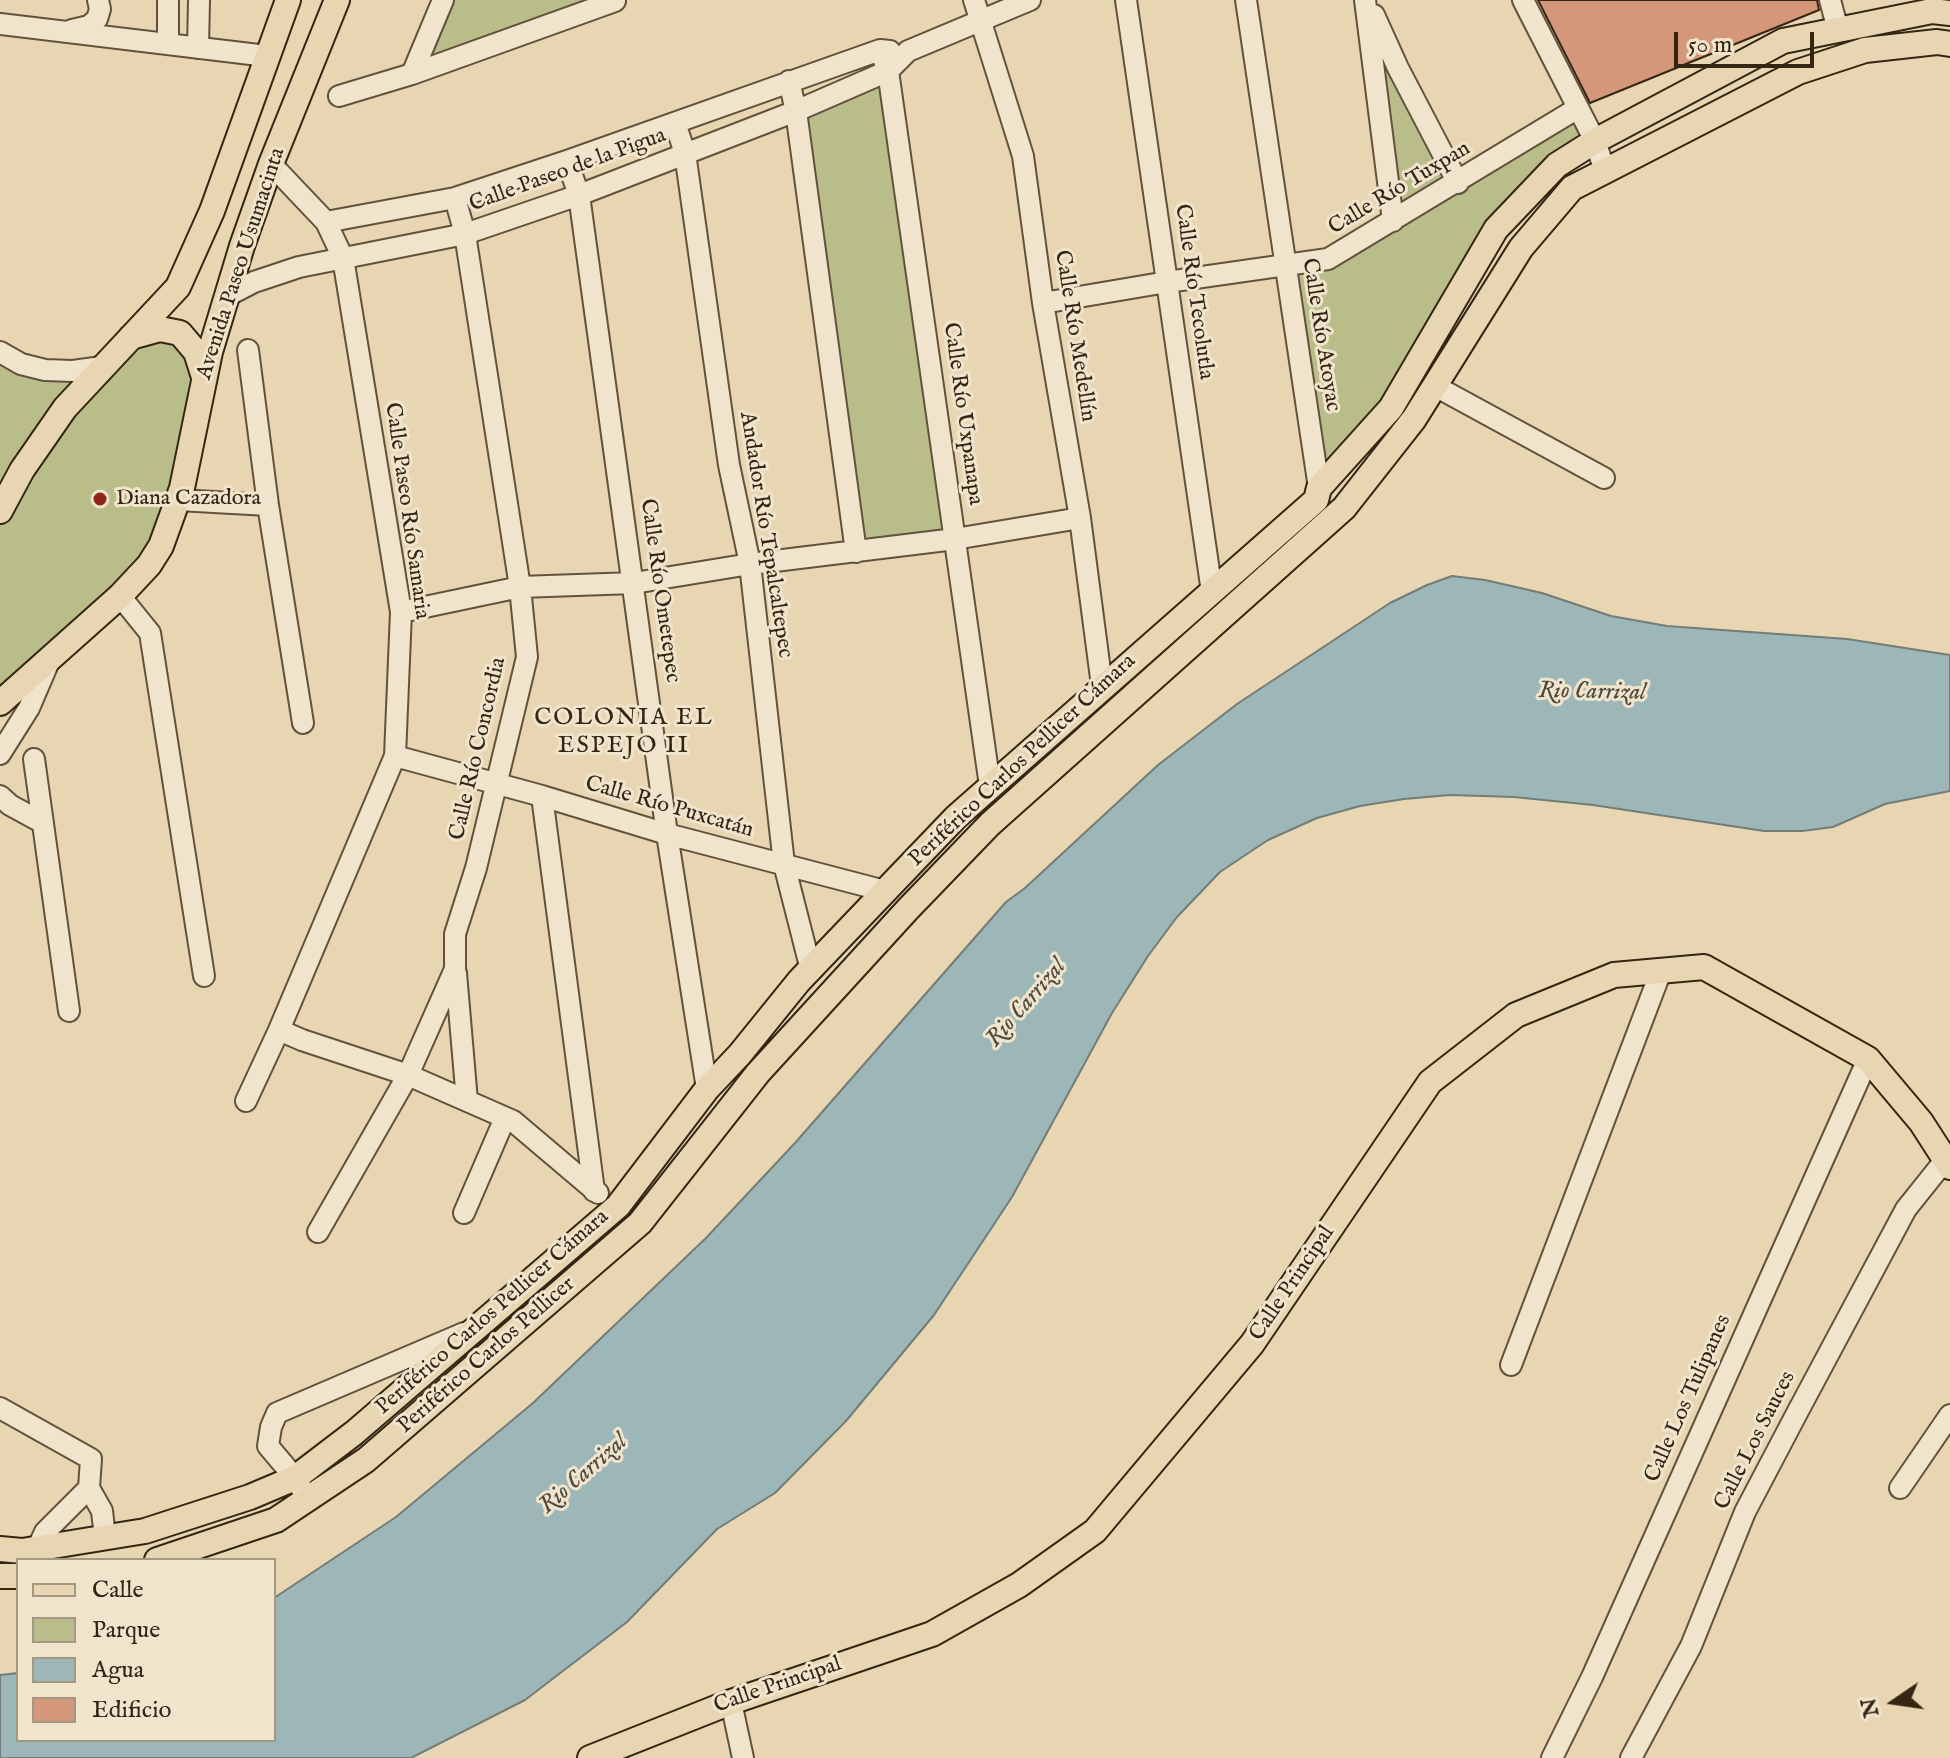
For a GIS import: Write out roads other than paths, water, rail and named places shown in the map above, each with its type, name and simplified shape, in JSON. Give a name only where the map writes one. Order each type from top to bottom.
[{"type":"main road","name":"Avenida Paseo Usumacinta","points":[[0,511],[33,454],[97,372],[169,299],[186,272],[212,211],[288,0]]},
{"type":"main road","name":"Avenida Paseo Usumacinta","points":[[1,701],[120,596],[155,557],[178,500],[214,335],[242,246],[271,164],[337,0]]},
{"type":"main road","name":"Periférico Carlos Pellicer Cámara","points":[[0,1549],[22,1551],[145,1531],[250,1497],[302,1488],[354,1433],[618,1206],[707,1089],[811,970],[990,786],[1316,500],[1319,488],[1391,408],[1496,229],[1557,165],[1595,141],[1783,41],[1932,11],[1950,13]]},
{"type":"main road","name":"Periférico Carlos Pellicer Cámara","points":[[758,1073],[897,920],[990,824],[1344,508],[1414,419],[1521,248],[1572,188],[1798,72],[1865,50],[1937,42],[1950,44]]},
{"type":"main road","points":[[131,337],[160,329],[180,333],[196,352],[204,377]]},
{"type":"main road","name":"Calle Principal","points":[[590,1758],[731,1702],[932,1634],[1019,1585],[1095,1531],[1252,1344],[1430,1082],[1516,1015],[1614,975],[1704,967],[1868,1059],[1921,1122],[1948,1163]]},
{"type":"main road","name":"Periférico Carlos Pellicer","points":[[163,1558],[276,1520],[302,1488],[366,1460],[640,1223],[758,1073]]},
{"type":"street","points":[[64,32],[89,26],[97,19],[100,9],[98,0]]},
{"type":"street","points":[[168,0],[168,44]]},
{"type":"street","points":[[198,48],[199,0]]},
{"type":"street","points":[[412,74],[443,0]]},
{"type":"street","points":[[339,96],[412,74],[615,1],[612,0]]},
{"type":"street","name":"Calle Paseo de la Pigua","points":[[229,295],[254,282],[299,267],[465,234],[579,195],[796,111],[888,71],[908,51],[978,10],[1030,0]]},
{"type":"street","name":"Calle Río Tecolutla","points":[[1126,0],[1212,592]]},
{"type":"street","name":"Calle Río Atoyac","points":[[1246,0],[1319,488]]},
{"type":"street","points":[[1367,0],[1398,68],[1458,183]]},
{"type":"street","points":[[1367,0],[1393,221]]},
{"type":"street","points":[[1523,0],[1595,141],[1605,171]]},
{"type":"street","points":[[1830,0],[1838,30]]},
{"type":"street","name":"Calle Río Medellín","points":[[978,10],[1023,156],[1043,303],[1080,518],[1102,686]]},
{"type":"street","points":[[0,24],[267,56]]},
{"type":"street","name":"Calle Paseo de la Pigua","points":[[326,222],[455,198],[880,50],[908,51]]},
{"type":"street","name":"Calle Río Uxpanapa","points":[[880,50],[888,71],[990,786]]},
{"type":"street","points":[[789,81],[796,111],[856,552]]},
{"type":"street","name":"Calle Río Tuxpan","points":[[1043,303],[1328,259],[1578,108]]},
{"type":"street","name":"Andador Río Tepalcaltepec","points":[[675,123],[685,153],[729,465],[750,564],[784,864],[811,970]]},
{"type":"street","name":"Calle Río Ometepec","points":[[567,161],[579,195],[667,834],[707,1089]]},
{"type":"street","name":"Calle Paseo Río Samaria","points":[[246,1101],[395,756],[401,612],[343,258],[326,222],[271,164]]},
{"type":"street","name":"Calle Río Concordia","points":[[318,1232],[408,1075],[455,969],[455,934],[476,868],[527,657],[520,587],[465,234],[455,198]]},
{"type":"street","points":[[248,350],[268,505],[303,723]]},
{"type":"street","points":[[0,352],[21,364],[45,370],[97,372]]},
{"type":"street","points":[[1435,386],[1604,478]]},
{"type":"street","points":[[178,500],[268,505]]},
{"type":"street","points":[[401,612],[520,587],[634,583],[750,564],[955,539],[1080,518]]},
{"type":"street","points":[[120,596],[150,633],[204,976]]},
{"type":"street","points":[[0,754],[29,708],[50,658]]},
{"type":"street","name":"Calle Río Puxcatán","points":[[395,756],[667,834],[885,891]]},
{"type":"street","points":[[34,759],[69,1011]]},
{"type":"street","points":[[0,796],[43,823]]},
{"type":"street","points":[[542,796],[594,1191]]},
{"type":"street","points":[[455,969],[467,1101]]},
{"type":"street","points":[[1511,1365],[1661,971]]},
{"type":"street","points":[[279,1030],[408,1075],[513,1121],[594,1191],[618,1206]]},
{"type":"street","name":"Calle Los Tulipanes","points":[[1552,1758],[1598,1664],[1868,1059]]},
{"type":"street","points":[[464,1213],[505,1118]]},
{"type":"street","name":"Calle Los Sauces","points":[[1631,1758],[1691,1646],[1745,1512],[1804,1399],[1906,1209],[1948,1163]]},
{"type":"street","points":[[302,1488],[268,1446],[277,1413],[478,1327]]},
{"type":"street","points":[[0,1408],[91,1459],[89,1488],[102,1511],[105,1537]]},
{"type":"street","points":[[1900,1488],[1950,1415]]},
{"type":"street","points":[[37,1549],[45,1532],[89,1488]]},
{"type":"street","points":[[731,1702],[743,1758]]},
{"type":"water","name":"Rio Carrizal","points":[[1452,576],[1485,580],[1542,593],[1611,616],[1667,626],[1847,639],[1950,655],[1950,791],[1885,804],[1833,827],[1802,831],[1764,831],[1593,805],[1514,797],[1450,795],[1360,806],[1317,818],[1268,840],[1220,872],[1177,917],[1148,956],[1112,1013],[1012,1197],[934,1315],[846,1421],[775,1493],[717,1529],[627,1622],[525,1700],[411,1758],[0,1758],[0,1675],[16,1673],[16,1742],[276,1742],[276,1597],[396,1517],[533,1403],[706,1238],[795,1143],[1006,902],[1158,765],[1237,704],[1390,603]]},
{"type":"place","name":"Diana Cazadora","points":[[100,499]]},
{"type":"district","name":"COLONIA EL ESPEJO II","points":[[624,733]]}]
